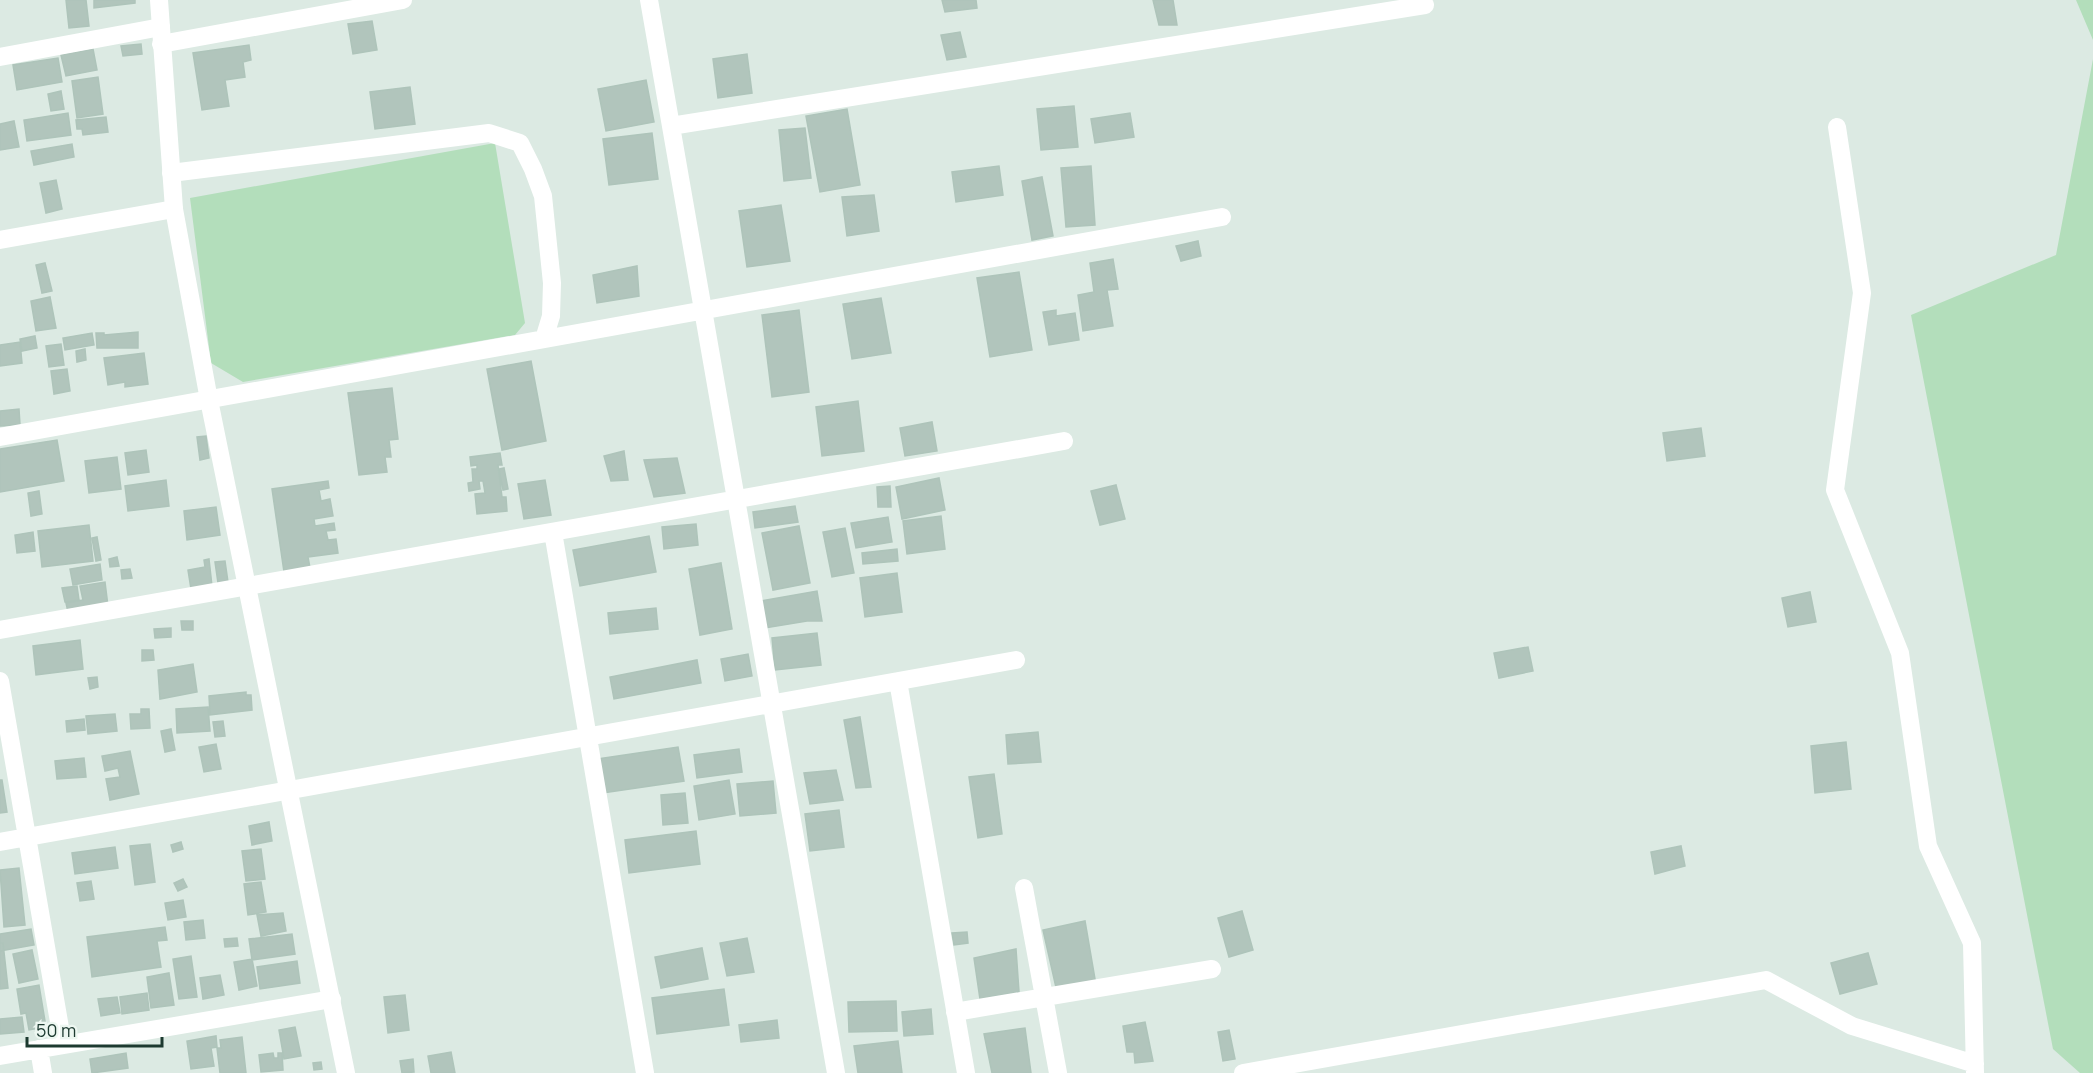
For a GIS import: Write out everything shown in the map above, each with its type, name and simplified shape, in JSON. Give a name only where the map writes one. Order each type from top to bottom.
[{"type":"street","points":[[159,0],[174,209],[209,400],[346,1073]]},
{"type":"street","points":[[0,57],[403,0]]},
{"type":"street","points":[[649,0],[836,1073]]},
{"type":"street","points":[[671,126],[1425,5]]},
{"type":"street","points":[[1244,1073],[1766,980],[1852,1026],[1975,1069],[1972,943],[1928,846],[1900,653],[1835,490],[1862,293],[1837,127]]},
{"type":"street","points":[[171,173],[489,133],[520,143],[543,196],[552,283],[551,316],[544,339]]},
{"type":"street","points":[[0,240],[174,209]]},
{"type":"street","points":[[0,437],[1222,217]]},
{"type":"street","points":[[0,630],[1064,441]]},
{"type":"street","points":[[554,532],[645,1073]]},
{"type":"street","points":[[0,842],[1016,660]]},
{"type":"street","points":[[0,681],[63,1046]]},
{"type":"street","points":[[898,681],[966,1073]]},
{"type":"street","points":[[1024,888],[1058,1073]]},
{"type":"street","points":[[955,1012],[1212,969]]},
{"type":"street","points":[[0,1056],[332,999]]},
{"type":"street","points":[[39,1049],[43,1073]]},
{"type":"green space","points":[[2076,0],[2093,0],[2093,40]]},
{"type":"green space","points":[[2093,59],[2093,1073],[2080,1073],[2053,1049],[1911,315],[2056,255]]},
{"type":"green space","points":[[495,143],[525,323],[515,335],[243,382],[211,363],[190,198]]},
{"type":"building","points":[[66,0],[86,0],[89,26],[69,28]]},
{"type":"building","points":[[94,0],[135,0],[135,3],[94,8]]},
{"type":"building","points":[[942,0],[976,0],[977,8],[945,12]]},
{"type":"building","points":[[1153,0],[1173,0],[1177,25],[1159,25]]},
{"type":"building","points":[[372,21],[377,50],[353,54],[348,24]]},
{"type":"building","points":[[960,32],[966,57],[947,60],[941,35]]},
{"type":"building","points":[[141,44],[142,54],[123,56],[121,46]]},
{"type":"building","points":[[249,45],[251,60],[243,62],[245,77],[225,80],[229,106],[202,110],[193,53]]},
{"type":"building","points":[[93,49],[97,70],[66,76],[61,55]]},
{"type":"building","points":[[747,54],[752,93],[718,98],[713,59]]},
{"type":"building","points":[[58,58],[62,82],[17,90],[13,65]]},
{"type":"building","points":[[98,77],[103,114],[77,118],[72,81]]},
{"type":"building","points":[[646,80],[654,122],[606,131],[598,89]]},
{"type":"building","points":[[410,87],[415,124],[375,129],[370,92]]},
{"type":"building","points":[[61,91],[64,109],[51,111],[48,94]]},
{"type":"building","points":[[1074,106],[1078,147],[1041,150],[1037,109]]},
{"type":"building","points":[[847,109],[860,185],[820,192],[806,116]]},
{"type":"building","points":[[68,113],[71,135],[27,141],[24,120]]},
{"type":"building","points":[[1130,113],[1134,137],[1095,143],[1091,119]]},
{"type":"building","points":[[106,117],[108,132],[83,135],[82,129],[77,129],[76,120]]},
{"type":"building","points":[[14,121],[19,147],[0,150],[0,124]]},
{"type":"building","points":[[805,128],[811,178],[784,181],[779,130]]},
{"type":"building","points":[[652,133],[658,179],[609,185],[603,139]]},
{"type":"building","points":[[72,144],[74,157],[34,165],[31,151]]},
{"type":"building","points":[[999,166],[1003,195],[956,202],[952,172]]},
{"type":"building","points":[[1091,166],[1095,225],[1066,227],[1061,168]]},
{"type":"building","points":[[1042,177],[1053,236],[1032,240],[1022,181]]},
{"type":"building","points":[[56,180],[62,209],[46,213],[40,183]]},
{"type":"building","points":[[874,195],[879,231],[847,236],[842,197]]},
{"type":"building","points":[[781,205],[790,261],[747,267],[739,211]]},
{"type":"building","points":[[1198,241],[1201,256],[1181,261],[1176,246]]},
{"type":"building","points":[[1113,259],[1118,289],[1107,290],[1113,326],[1083,331],[1078,295],[1094,292],[1090,263]]},
{"type":"building","points":[[45,263],[52,291],[42,293],[36,265]]},
{"type":"building","points":[[637,266],[639,296],[597,303],[593,275]]},
{"type":"building","points":[[1019,272],[1032,350],[990,357],[977,278]]},
{"type":"building","points":[[50,297],[56,328],[36,331],[31,301]]},
{"type":"building","points":[[881,298],[891,353],[852,359],[843,304]]},
{"type":"building","points":[[799,310],[809,392],[772,397],[762,315]]},
{"type":"building","points":[[1056,310],[1056,316],[1075,313],[1079,340],[1049,345],[1043,312]]},
{"type":"building","points":[[138,332],[138,348],[97,348],[96,333],[104,333],[104,335]]},
{"type":"building","points":[[92,333],[94,345],[65,350],[63,338]]},
{"type":"building","points":[[35,336],[37,348],[22,351],[20,339]]},
{"type":"building","points":[[20,342],[22,363],[0,366],[0,345]]},
{"type":"building","points":[[61,344],[64,365],[49,367],[46,346]]},
{"type":"building","points":[[85,349],[86,360],[77,362],[76,351]]},
{"type":"building","points":[[144,353],[148,384],[125,387],[125,382],[108,385],[104,358]]},
{"type":"building","points":[[531,361],[546,441],[502,450],[487,369]]},
{"type":"building","points":[[67,369],[70,391],[54,394],[51,371]]},
{"type":"building","points":[[392,388],[398,439],[389,440],[391,457],[385,457],[387,472],[359,475],[348,393]]},
{"type":"building","points":[[858,401],[864,451],[822,456],[816,407]]},
{"type":"building","points":[[19,409],[20,425],[0,426],[0,411]]},
{"type":"building","points":[[932,422],[937,451],[905,456],[900,428]]},
{"type":"building","points":[[1701,428],[1705,456],[1667,461],[1663,433]]},
{"type":"building","points":[[206,436],[209,458],[200,460],[197,437]]},
{"type":"building","points":[[57,440],[64,481],[0,492],[0,449]]},
{"type":"building","points":[[146,450],[149,472],[128,475],[125,453]]},
{"type":"building","points":[[624,451],[628,480],[611,481],[604,456]]},
{"type":"building","points":[[500,453],[502,465],[498,465],[502,497],[506,497],[507,511],[477,514],[475,494],[485,493],[483,481],[479,481],[480,489],[469,491],[468,483],[473,482],[472,469],[477,469],[477,465],[471,466],[470,457]]},
{"type":"building","points":[[117,457],[121,489],[89,493],[85,461]]},
{"type":"building","points":[[677,458],[685,493],[654,497],[644,460]]},
{"type":"building","points":[[504,468],[508,489],[503,490],[499,469]]},
{"type":"building","points":[[939,478],[945,510],[902,519],[896,487]]},
{"type":"building","points":[[166,480],[169,506],[128,511],[125,486]]},
{"type":"building","points":[[545,480],[551,515],[524,519],[518,484]]},
{"type":"building","points":[[328,481],[329,488],[319,490],[321,501],[330,499],[333,516],[314,519],[315,526],[334,523],[335,530],[326,531],[328,540],[336,539],[338,553],[308,557],[310,568],[284,572],[272,489]]},
{"type":"building","points":[[1116,485],[1125,519],[1100,525],[1091,491]]},
{"type":"building","points":[[890,486],[891,507],[878,507],[877,487]]},
{"type":"building","points":[[39,491],[42,514],[31,516],[28,493]]},
{"type":"building","points":[[795,506],[798,522],[755,528],[753,512]]},
{"type":"building","points":[[216,507],[220,535],[187,540],[184,511]]},
{"type":"building","points":[[941,516],[945,549],[907,554],[903,521]]},
{"type":"building","points":[[888,517],[892,542],[856,548],[851,523]]},
{"type":"building","points":[[696,524],[698,545],[664,549],[662,527]]},
{"type":"building","points":[[89,525],[93,561],[42,567],[38,531]]},
{"type":"building","points":[[799,526],[810,583],[773,590],[762,533]]},
{"type":"building","points":[[845,528],[854,573],[832,577],[823,532]]},
{"type":"building","points":[[33,532],[35,551],[17,553],[15,535]]},
{"type":"building","points":[[649,536],[656,572],[580,586],[573,550]]},
{"type":"building","points":[[97,537],[101,560],[96,561],[92,538]]},
{"type":"building","points":[[897,549],[898,561],[863,564],[862,553]]},
{"type":"building","points":[[117,557],[119,566],[110,567],[109,559]]},
{"type":"building","points":[[209,559],[212,586],[191,589],[188,570],[205,567],[204,560]]},
{"type":"building","points":[[225,561],[228,582],[218,583],[215,562]]},
{"type":"building","points":[[721,563],[732,629],[700,635],[689,569]]},
{"type":"building","points":[[100,564],[102,580],[73,585],[70,569]]},
{"type":"building","points":[[130,569],[132,578],[122,579],[121,570]]},
{"type":"building","points":[[897,573],[902,612],[865,617],[860,578]]},
{"type":"building","points":[[105,582],[108,606],[68,612],[66,603],[83,600],[80,586]]},
{"type":"building","points":[[77,586],[79,600],[65,602],[62,588]]},
{"type":"building","points":[[817,591],[822,621],[807,621],[765,628],[760,601]]},
{"type":"building","points":[[1810,592],[1816,622],[1788,627],[1782,598]]},
{"type":"building","points":[[656,608],[658,629],[610,634],[608,613]]},
{"type":"building","points":[[181,621],[193,621],[193,630],[182,630]]},
{"type":"building","points":[[171,628],[171,637],[155,638],[154,629]]},
{"type":"building","points":[[817,633],[821,665],[775,670],[772,638]]},
{"type":"building","points":[[80,640],[83,669],[36,675],[33,646]]},
{"type":"building","points":[[1528,647],[1533,671],[1499,678],[1494,653]]},
{"type":"building","points":[[142,650],[153,650],[154,660],[142,661]]},
{"type":"building","points":[[748,654],[752,676],[725,681],[721,659]]},
{"type":"building","points":[[697,660],[701,683],[614,699],[610,677]]},
{"type":"building","points":[[193,664],[197,692],[160,699],[158,670]]},
{"type":"building","points":[[97,677],[98,687],[90,689],[88,678]]},
{"type":"building","points":[[246,692],[246,695],[251,695],[252,710],[210,715],[209,696]]},
{"type":"building","points":[[208,707],[210,731],[177,733],[176,709]]},
{"type":"building","points":[[141,709],[149,709],[150,728],[131,729],[130,714],[141,714]]},
{"type":"building","points":[[115,714],[117,731],[88,734],[86,716]]},
{"type":"building","points":[[860,717],[871,787],[856,788],[844,720]]},
{"type":"building","points":[[84,719],[85,730],[67,732],[66,721]]},
{"type":"building","points":[[223,721],[225,736],[215,737],[213,722]]},
{"type":"building","points":[[171,729],[175,750],[165,752],[161,731]]},
{"type":"building","points":[[1038,732],[1041,762],[1008,764],[1006,735]]},
{"type":"building","points":[[1846,742],[1851,789],[1815,793],[1811,746]]},
{"type":"building","points":[[216,744],[221,769],[204,772],[199,747]]},
{"type":"building","points":[[678,747],[684,781],[603,793],[598,759]]},
{"type":"building","points":[[739,749],[742,772],[697,778],[694,755]]},
{"type":"building","points":[[130,751],[139,794],[110,800],[106,779],[120,777],[118,768],[105,771],[102,756]]},
{"type":"building","points":[[84,758],[86,777],[57,779],[55,761]]},
{"type":"building","points":[[836,770],[843,800],[810,804],[804,773]]},
{"type":"building","points":[[994,774],[1002,834],[978,838],[969,777]]},
{"type":"building","points":[[0,780],[2,780],[7,812],[0,813]]},
{"type":"building","points":[[729,780],[735,814],[699,820],[694,786]]},
{"type":"building","points":[[773,781],[776,813],[740,816],[737,784]]},
{"type":"building","points":[[685,793],[688,823],[663,825],[661,795]]},
{"type":"building","points":[[839,810],[844,847],[810,851],[805,814]]},
{"type":"building","points":[[269,822],[272,841],[252,845],[249,826]]},
{"type":"building","points":[[696,831],[700,864],[629,873],[625,840]]},
{"type":"building","points":[[181,842],[183,849],[173,852],[171,845]]},
{"type":"building","points":[[150,844],[155,882],[135,885],[130,846]]},
{"type":"building","points":[[1681,846],[1685,866],[1655,874],[1651,852]]},
{"type":"building","points":[[115,847],[118,868],[75,874],[72,853]]},
{"type":"building","points":[[261,849],[265,879],[246,881],[242,851]]},
{"type":"building","points":[[19,868],[25,925],[4,927],[0,870]]},
{"type":"building","points":[[183,879],[187,887],[178,891],[174,883]]},
{"type":"building","points":[[91,881],[94,899],[80,901],[77,883]]},
{"type":"building","points":[[261,882],[266,912],[248,915],[244,884]]},
{"type":"building","points":[[183,900],[186,917],[168,920],[165,903]]},
{"type":"building","points":[[1242,911],[1253,950],[1229,957],[1218,918]]},
{"type":"building","points":[[283,913],[286,931],[261,936],[257,915]]},
{"type":"building","points":[[203,920],[205,938],[186,940],[184,922]]},
{"type":"building","points":[[1085,921],[1096,985],[1057,992],[1043,930]]},
{"type":"building","points":[[165,927],[167,940],[157,941],[161,967],[92,977],[87,937]]},
{"type":"building","points":[[31,929],[34,945],[0,951],[0,934]]},
{"type":"building","points":[[967,932],[968,943],[954,945],[952,933]]},
{"type":"building","points":[[292,934],[295,954],[252,960],[249,939]]},
{"type":"building","points":[[237,938],[238,946],[225,947],[224,939]]},
{"type":"building","points":[[747,938],[754,972],[727,976],[720,943]]},
{"type":"building","points":[[0,943],[3,943],[8,988],[0,989]]},
{"type":"building","points":[[702,948],[708,979],[661,988],[655,957]]},
{"type":"building","points":[[1016,949],[1019,992],[980,999],[974,958]]},
{"type":"building","points":[[32,950],[38,979],[19,983],[13,954]]},
{"type":"building","points":[[1868,953],[1877,984],[1840,994],[1831,963]]},
{"type":"building","points":[[191,956],[197,997],[179,999],[173,959]]},
{"type":"building","points":[[252,959],[257,986],[239,990],[234,962]]},
{"type":"building","points":[[297,961],[300,983],[260,989],[257,967]]},
{"type":"building","points":[[169,973],[174,1005],[151,1008],[147,977]]},
{"type":"building","points":[[220,975],[224,995],[203,999],[200,978]]},
{"type":"building","points":[[39,985],[46,1027],[29,1030],[26,1013],[21,1014],[17,989]]},
{"type":"building","points":[[724,989],[729,1025],[657,1034],[652,998]]},
{"type":"building","points":[[147,993],[149,1010],[122,1014],[120,997]]},
{"type":"building","points":[[405,995],[409,1030],[388,1033],[384,997]]},
{"type":"building","points":[[117,997],[120,1013],[101,1016],[98,999]]},
{"type":"building","points":[[896,1001],[897,1031],[849,1032],[848,1002]]},
{"type":"building","points":[[931,1009],[933,1034],[904,1036],[902,1012]]},
{"type":"building","points":[[22,1017],[24,1032],[0,1034],[0,1019]]},
{"type":"building","points":[[777,1020],[779,1038],[741,1042],[739,1025]]},
{"type":"building","points":[[1145,1022],[1153,1061],[1135,1063],[1134,1052],[1127,1052],[1123,1026]]},
{"type":"building","points":[[295,1027],[301,1056],[284,1059],[279,1030]]},
{"type":"building","points":[[1025,1028],[1031,1073],[992,1073],[984,1034]]},
{"type":"building","points":[[1229,1030],[1235,1059],[1223,1061],[1218,1032]]},
{"type":"building","points":[[216,1036],[217,1047],[211,1048],[214,1066],[191,1069],[187,1041]]},
{"type":"building","points":[[242,1037],[246,1073],[220,1073],[217,1048],[221,1048],[220,1040]]},
{"type":"building","points":[[898,1041],[902,1073],[858,1073],[854,1046]]},
{"type":"building","points":[[451,1052],[455,1073],[431,1073],[428,1056]]},
{"type":"building","points":[[126,1053],[128,1068],[92,1073],[90,1059]]},
{"type":"building","points":[[273,1053],[274,1058],[278,1058],[278,1053],[282,1053],[283,1070],[261,1072],[259,1055]]},
{"type":"building","points":[[413,1059],[414,1072],[402,1073],[400,1061]]},
{"type":"building","points":[[321,1062],[322,1069],[314,1070],[313,1063]]}]
